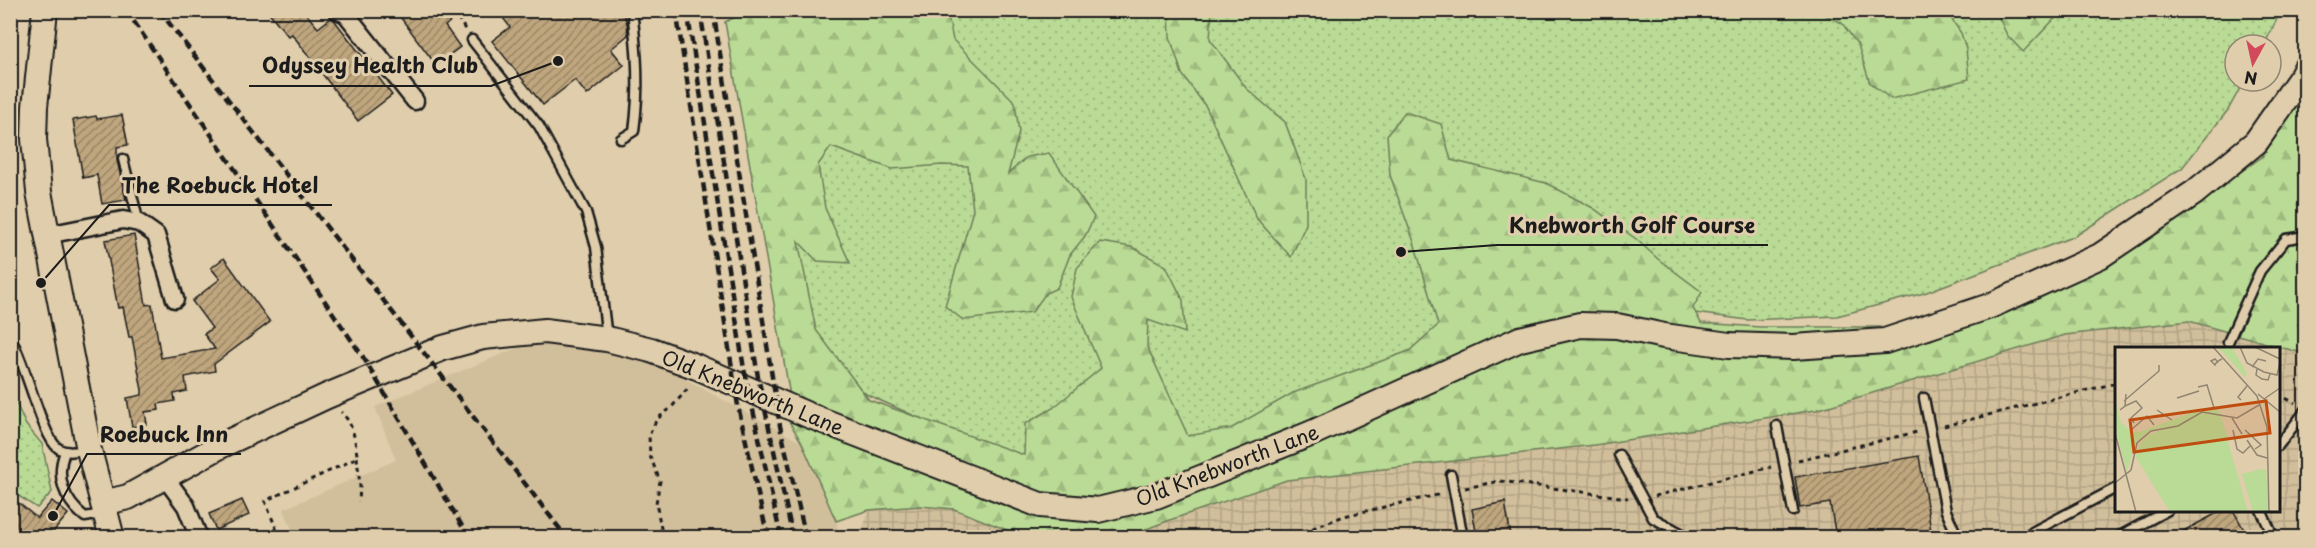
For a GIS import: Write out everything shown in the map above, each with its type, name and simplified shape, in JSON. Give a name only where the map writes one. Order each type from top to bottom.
[{"type":"street","points":[[45,10],[35,107],[34,139],[39,192],[89,450],[112,537]]},
{"type":"street","points":[[345,12],[416,101]]},
{"type":"street","name":"Old Knebworth Lane","points":[[104,508],[222,445],[327,396],[443,348],[483,337],[545,331],[574,333],[651,350],[697,367],[808,415],[1040,505],[1098,510],[1156,496],[1299,439],[1520,339],[1580,325],[1617,326],[1664,336],[1729,345],[1792,347],[1885,341],[1990,306],[2100,256],[2194,193],[2256,142],[2306,68]]},
{"type":"street","points":[[47,235],[123,220],[139,223],[156,235],[175,299]]},
{"type":"street","points":[[164,476],[186,506],[199,537]]},
{"type":"lane","points":[[621,139],[634,131],[639,98],[632,10]]},
{"type":"lane","points":[[472,40],[539,126],[586,212],[596,247],[607,339]]},
{"type":"lane","points":[[123,159],[139,223]]},
{"type":"lane","points":[[2228,342],[2260,271],[2286,239],[2306,236]]},
{"type":"lane","points":[[10,337],[27,372],[47,433],[53,443],[64,452],[89,450]]},
{"type":"lane","points":[[1924,398],[1946,511],[1958,537]]},
{"type":"lane","points":[[2280,443],[2306,410]]},
{"type":"lane","points":[[1777,426],[1793,511]]},
{"type":"lane","points":[[64,452],[59,464],[60,474],[66,495],[76,510],[85,517],[104,508]]},
{"type":"lane","points":[[1619,455],[1653,518],[1690,537]]},
{"type":"lane","points":[[1451,475],[1463,537]]},
{"type":"lane","points":[[2021,537],[2115,489]]},
{"type":"lane","points":[[2116,537],[2165,512]]},
{"type":"lane","points":[[2262,512],[2274,537]]},
{"type":"path","points":[[453,10],[472,40]]},
{"type":"path","points":[[663,537],[656,503],[660,481],[650,456],[649,435],[657,419],[685,394],[697,367]]},
{"type":"path","points":[[1287,537],[1344,516],[1500,481],[1643,500],[2115,382]]},
{"type":"path","points":[[2280,395],[2296,403]]},
{"type":"path","points":[[327,396],[348,419],[356,441],[359,502]]},
{"type":"path","points":[[280,537],[265,501],[353,460],[357,455]]},
{"type":"shaded area","points":[[2189,321],[2305,354],[2305,537],[1124,538],[1287,480],[1595,445],[1816,410],[2065,335]]},
{"type":"shaded area","points":[[529,343],[641,355],[802,443],[836,521],[839,537],[295,537],[284,509],[396,460],[375,407]]},
{"type":"shaded area","points":[[920,506],[954,509],[1025,537],[864,537],[863,528],[869,510]]},
{"type":"green space","points":[[734,11],[2281,11],[2270,33],[2223,33],[2223,93],[2237,93],[2228,110],[2182,168],[2075,236],[1924,293],[1837,316],[1748,320],[1649,307],[1141,481],[979,445],[866,394],[820,352],[773,269]]},
{"type":"green space","points":[[748,11],[947,11],[953,40],[1015,102],[1019,132],[1008,174],[1027,157],[1049,153],[1094,217],[1085,236],[1070,255],[1057,288],[1046,293],[1032,312],[963,320],[945,306],[973,210],[968,166],[942,165],[892,169],[831,147],[818,165],[825,208],[850,263],[817,261],[798,241],[816,330],[869,400],[1024,455],[1025,424],[1053,408],[1101,368],[1071,297],[1077,268],[1100,242],[1132,247],[1166,266],[1183,300],[1185,333],[1148,320],[1147,346],[1188,436],[1232,428],[1293,393],[1409,351],[1438,325],[1414,242],[1390,175],[1387,135],[1405,112],[1441,124],[1451,160],[1546,183],[1593,208],[1702,292],[1693,308],[1701,323],[1760,327],[1880,327],[1881,332],[1753,336],[1584,317],[1148,491],[1096,502],[1042,497],[790,396],[725,22]]},
{"type":"green space","points":[[1169,11],[1212,11],[1210,39],[1246,88],[1285,122],[1306,179],[1306,224],[1291,257],[1257,219],[1206,107],[1182,74],[1170,37]]},
{"type":"green space","points":[[1817,11],[1946,11],[1961,33],[1966,49],[1969,79],[1891,99],[1870,83],[1858,45],[1842,23]]},
{"type":"green space","points":[[1996,11],[2062,11],[2023,52],[2007,35]]},
{"type":"green space","points":[[2305,93],[2305,354],[2189,321],[2065,335],[1816,410],[1595,445],[1287,480],[1124,538],[1025,537],[954,509],[920,506],[869,510],[836,521],[802,443],[786,416],[1092,520],[1521,348],[1571,336],[1613,335],[1826,353],[1931,340],[2067,280],[2165,224],[2262,157]]},
{"type":"green space","points":[[11,383],[15,388],[16,403],[26,425],[42,444],[52,492],[37,508],[11,491]]},
{"type":"building","points":[[267,10],[303,10],[318,28],[331,18],[392,95],[358,121],[292,34],[288,36]]},
{"type":"building","points":[[395,10],[463,10],[445,26],[460,47],[436,65]]},
{"type":"building","points":[[497,10],[622,10],[627,23],[628,35],[611,49],[624,65],[587,95],[575,80],[543,105],[492,41],[510,27]]},
{"type":"building","points":[[122,115],[128,145],[117,147],[117,160],[126,200],[102,204],[97,175],[83,178],[73,120]]},
{"type":"building","points":[[134,235],[146,305],[152,304],[161,358],[215,349],[204,334],[212,328],[192,301],[220,279],[211,268],[224,258],[270,322],[214,364],[215,371],[185,377],[187,391],[174,394],[175,401],[158,404],[159,410],[145,412],[147,424],[132,427],[127,398],[142,395],[142,390],[132,337],[129,337],[123,307],[118,308],[105,240]]},
{"type":"building","points":[[1919,456],[1932,537],[1836,537],[1830,503],[1800,508],[1795,477]]},
{"type":"building","points":[[10,496],[37,518],[52,501],[68,514],[49,537],[10,537]]},
{"type":"building","points":[[242,500],[249,515],[216,530],[209,514]]},
{"type":"building","points":[[1505,502],[1511,537],[1477,537],[1472,509]]},
{"type":"building","points":[[2219,512],[2234,512],[2248,537],[2172,537]]},
{"type":"railway","points":[[126,10],[365,360],[469,538]]},
{"type":"railway","points":[[159,10],[567,538]]},
{"type":"railway","points":[[676,10],[738,406],[768,538]]},
{"type":"railway","points":[[687,10],[744,369],[781,538]]},
{"type":"railway","points":[[700,10],[758,377],[793,538]]},
{"type":"railway","points":[[713,10],[780,426],[806,538]]},
{"type":"place","name":"Odyssey Health Club","points":[[558,61]]},
{"type":"place","name":"Knebworth Golf Course","points":[[1401,252]]},
{"type":"place","name":"The Roebuck Hotel","points":[[41,283]]},
{"type":"place","name":"Roebuck Inn","points":[[53,516]]}]
